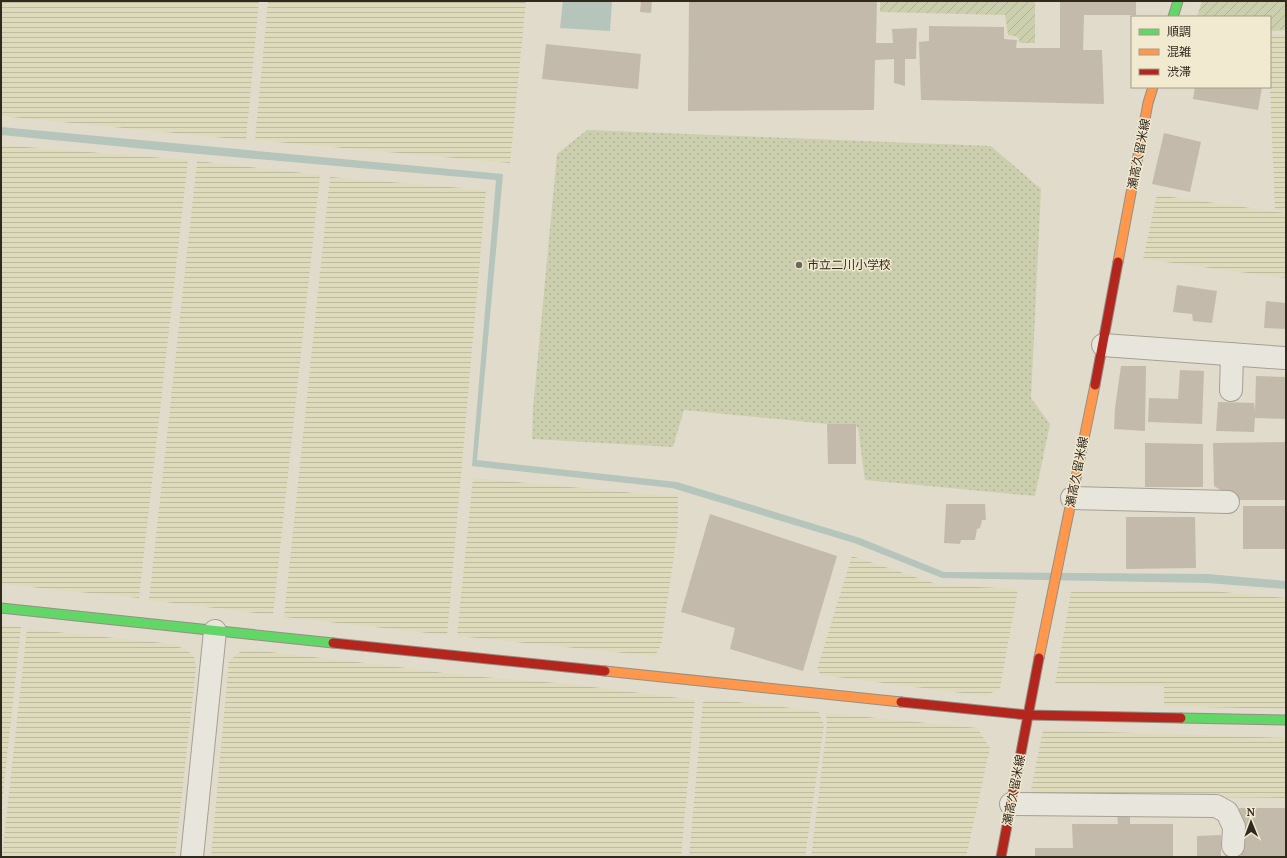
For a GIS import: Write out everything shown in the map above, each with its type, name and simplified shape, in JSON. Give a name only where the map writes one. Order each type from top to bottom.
[{"type":"street","points":[[1173,16],[1178,1]]},
{"type":"street","name":"瀬高久留米線","points":[[1001,857],[1027,716],[1103,345],[1147,111],[1153,88]]},
{"type":"street","points":[[1103,345],[1284,358]]},
{"type":"street","points":[[1231,390],[1232,354]]},
{"type":"street","points":[[1072,498],[1228,502]]},
{"type":"street","points":[[1,608],[216,632],[1027,716],[1286,720]]},
{"type":"street","points":[[192,857],[216,632]]},
{"type":"street","points":[[1011,804],[1216,806],[1227,812],[1234,827],[1233,846]]},
{"type":"shaded area","points":[[1,1],[259,1],[246,140],[1,116]]},
{"type":"shaded area","points":[[268,1],[526,1],[510,163],[255,140]]},
{"type":"shaded area","points":[[563,1],[612,1],[610,31],[560,28]]},
{"type":"shaded area","points":[[1286,34],[1286,211],[1275,210],[1270,88],[1271,35]]},
{"type":"shaded area","points":[[1,127],[503,174],[477,460],[677,482],[860,538],[944,572],[1208,574],[1286,581],[1286,589],[1207,583],[942,578],[854,543],[672,488],[472,466],[496,180],[1,135]]},
{"type":"shaded area","points":[[1,145],[188,160],[139,598],[1,584]]},
{"type":"shaded area","points":[[197,161],[320,175],[273,615],[149,600]]},
{"type":"shaded area","points":[[330,177],[486,190],[447,635],[284,617]]},
{"type":"shaded area","points":[[1157,195],[1286,213],[1286,278],[1143,259]]},
{"type":"shaded area","points":[[473,478],[678,497],[678,527],[661,645],[655,656],[457,636]]},
{"type":"shaded area","points":[[852,556],[939,585],[1018,589],[1000,688],[986,696],[821,675],[817,669]]},
{"type":"shaded area","points":[[1212,591],[1286,598],[1286,709],[1164,706],[1164,686],[1055,684],[1071,592]]},
{"type":"shaded area","points":[[1,625],[21,627],[1,813]]},
{"type":"shaded area","points":[[27,629],[173,644],[186,650],[194,656],[196,667],[175,857],[2,857]]},
{"type":"shaded area","points":[[252,650],[459,675],[569,684],[695,700],[681,857],[211,857],[229,661],[240,652]]},
{"type":"shaded area","points":[[703,701],[728,701],[818,711],[824,725],[805,857],[689,857]]},
{"type":"shaded area","points":[[826,713],[977,728],[990,748],[966,857],[811,857],[827,726]]},
{"type":"shaded area","points":[[1043,730],[1286,738],[1286,798],[1030,795]]},
{"type":"green space","points":[[880,1],[1035,1],[1035,43],[1020,43],[1018,37],[1008,35],[1005,15],[880,12]]},
{"type":"green space","points":[[1202,1],[1286,1],[1286,30],[1271,31],[1271,16],[1197,16]]},
{"type":"green space","points":[[587,130],[991,146],[1041,189],[1031,398],[1050,424],[1035,496],[865,480],[858,427],[684,410],[673,447],[532,439],[533,409],[557,154]]},
{"type":"building","points":[[641,1],[652,1],[651,13],[640,12]]},
{"type":"building","points":[[689,1],[877,1],[876,43],[893,43],[892,29],[917,28],[916,59],[905,59],[905,86],[894,83],[894,59],[875,60],[874,110],[688,111]]},
{"type":"building","points":[[1060,1],[1136,1],[1136,15],[1084,15],[1083,50],[1102,50],[1104,104],[921,100],[919,42],[929,41],[929,26],[1004,27],[1004,39],[1017,40],[1016,48],[1060,48]]},
{"type":"building","points":[[546,44],[641,54],[638,89],[542,79]]},
{"type":"building","points":[[1195,88],[1262,88],[1258,110],[1193,99]]},
{"type":"building","points":[[1164,133],[1201,142],[1190,192],[1152,184]]},
{"type":"building","points":[[1177,285],[1217,291],[1212,323],[1193,321],[1192,314],[1173,312]]},
{"type":"building","points":[[1266,301],[1286,303],[1286,329],[1264,328]]},
{"type":"building","points":[[1121,366],[1146,366],[1145,431],[1114,429],[1115,408]]},
{"type":"building","points":[[1180,370],[1204,371],[1202,424],[1148,422],[1149,398],[1178,399]]},
{"type":"building","points":[[1256,376],[1286,377],[1286,419],[1255,418],[1254,432],[1216,431],[1218,402],[1254,403],[1255,412]]},
{"type":"building","points":[[827,424],[856,424],[856,464],[828,464]]},
{"type":"building","points":[[1286,442],[1286,500],[1237,500],[1214,486],[1213,443]]},
{"type":"building","points":[[1145,443],[1203,444],[1203,487],[1145,487]]},
{"type":"building","points":[[946,504],[985,504],[986,520],[982,520],[980,528],[977,529],[975,540],[961,540],[960,544],[944,543]]},
{"type":"building","points":[[1243,506],[1286,506],[1286,549],[1243,549]]},
{"type":"building","points":[[710,514],[837,556],[803,671],[730,649],[735,628],[681,612]]},
{"type":"building","points":[[1126,517],[1195,517],[1196,568],[1126,569]]},
{"type":"building","points":[[1239,808],[1286,808],[1286,857],[1241,857]]},
{"type":"building","points":[[1117,813],[1130,813],[1130,824],[1173,824],[1173,857],[1035,857],[1035,848],[1073,848],[1072,824],[1118,824]]},
{"type":"building","points":[[1221,835],[1221,857],[1197,857],[1197,836]]},
{"type":"traffic: fast","points":[[1173,16],[1178,1]]},
{"type":"traffic: fast","points":[[1,608],[333,643]]},
{"type":"traffic: fast","points":[[1181,718],[1286,720]]},
{"type":"traffic: slow","points":[[1118,262],[1148,103],[1153,88]]},
{"type":"traffic: slow","points":[[1039,658],[1095,385]]},
{"type":"traffic: slow","points":[[605,671],[901,702]]},
{"type":"traffic: jam","points":[[1095,385],[1118,262]]},
{"type":"traffic: jam","points":[[333,643],[605,671]]},
{"type":"traffic: jam","points":[[1001,857],[1039,658]]},
{"type":"traffic: jam","points":[[901,702],[1027,715],[1181,718]]},
{"type":"place","name":"市立二川小学校","points":[[799,265]]}]
